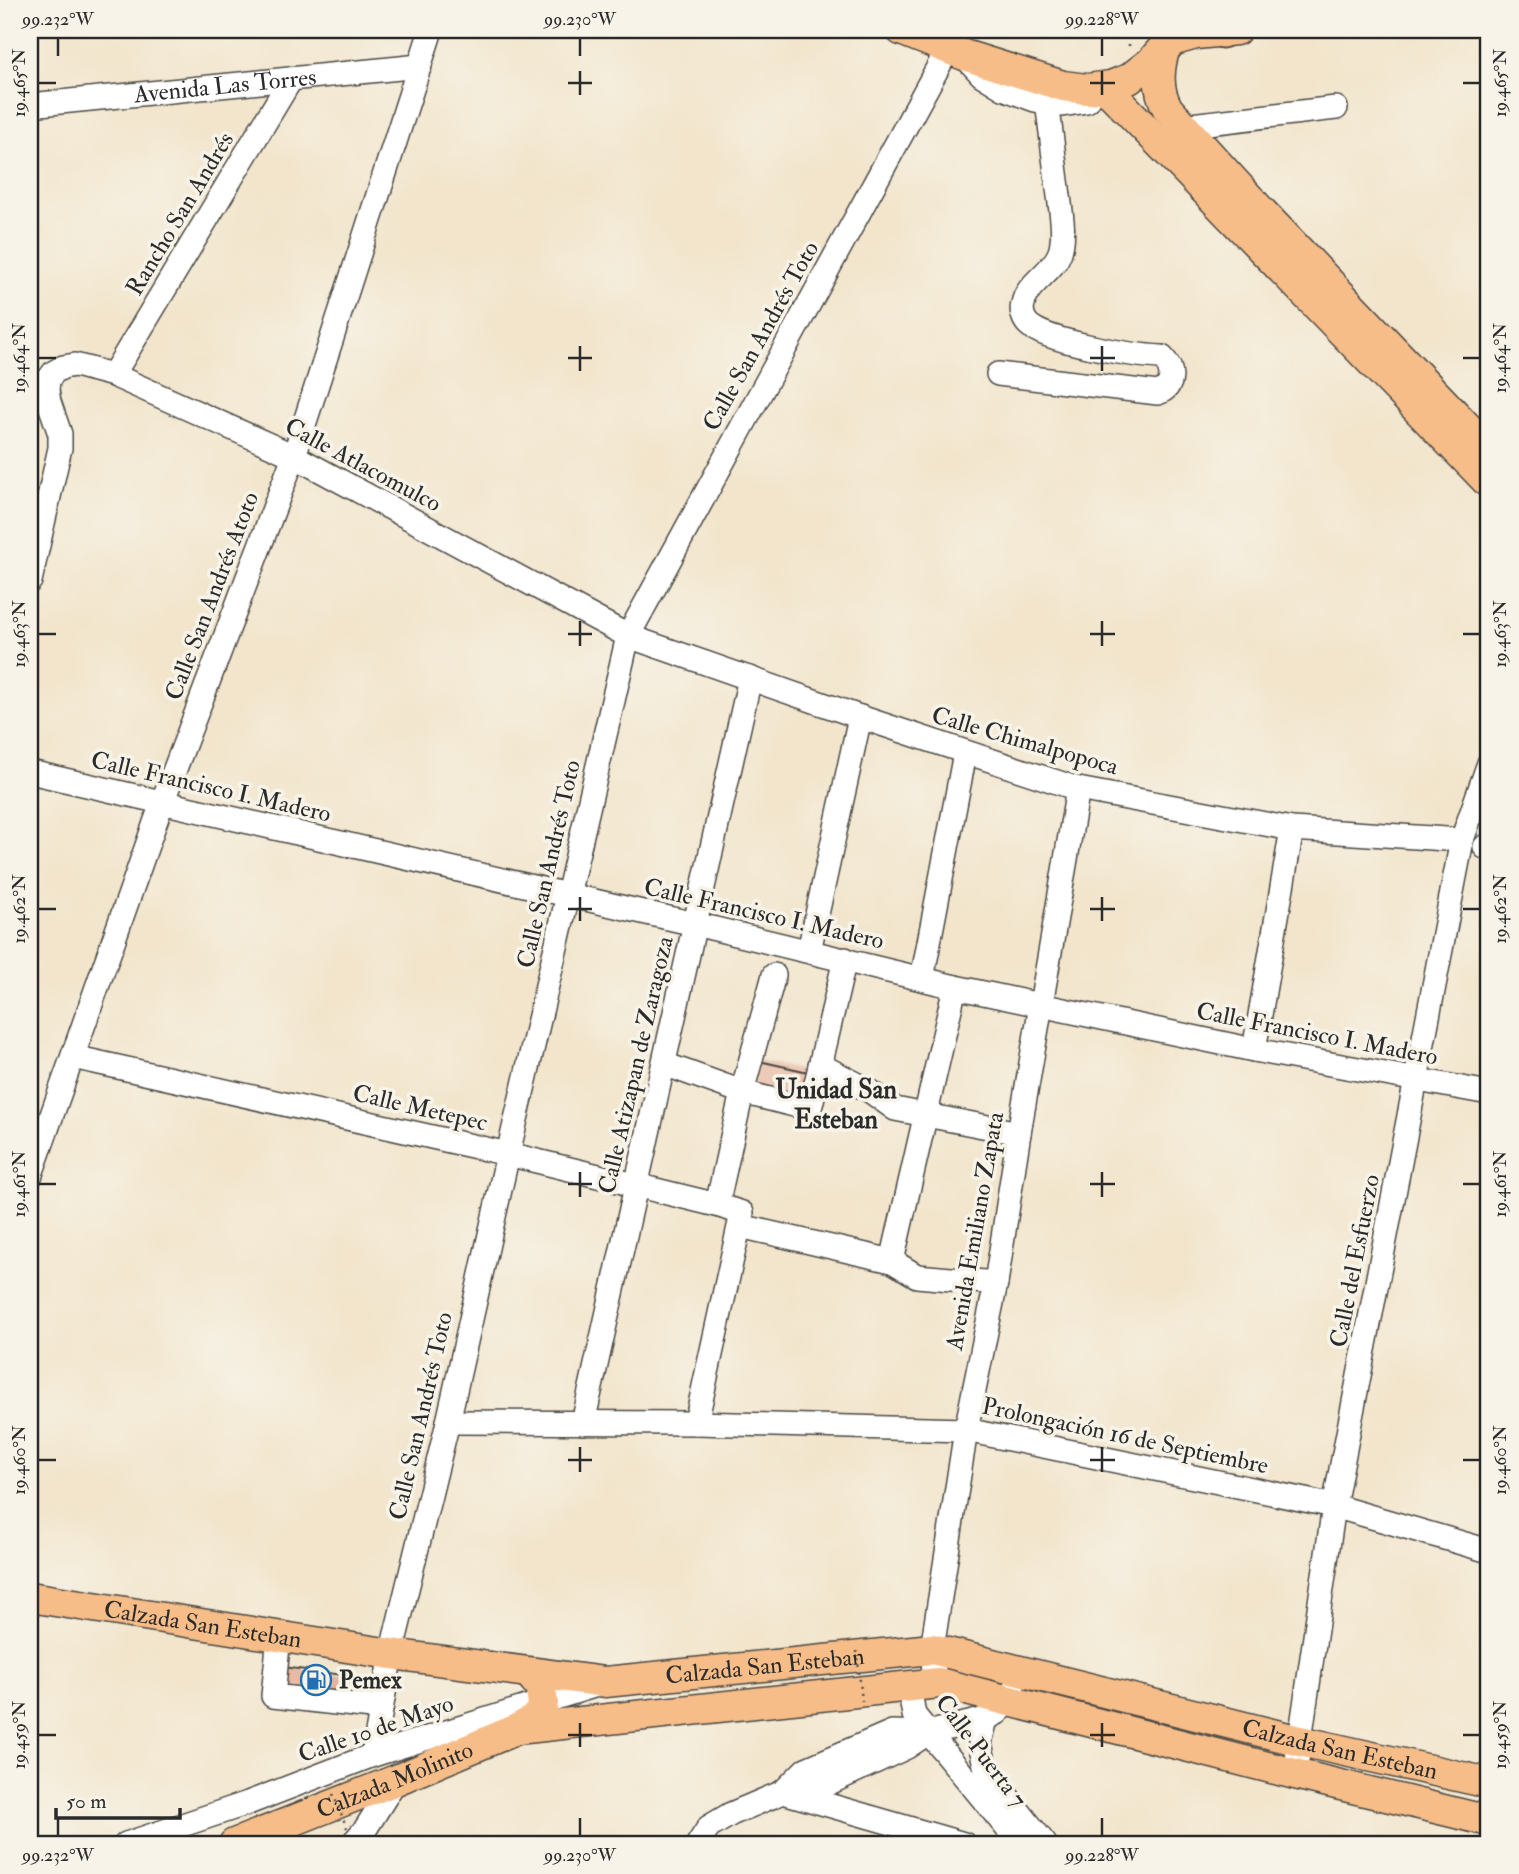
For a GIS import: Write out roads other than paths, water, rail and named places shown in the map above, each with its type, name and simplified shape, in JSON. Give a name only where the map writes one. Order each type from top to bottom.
[{"type":"main road","points":[[901,30],[956,52],[1075,88],[1102,88],[1121,83],[1151,62],[1170,37],[1226,30]]},
{"type":"main road","points":[[1170,37],[1161,59],[1161,95],[1168,109],[1251,220]]},
{"type":"main road","points":[[1102,88],[1154,139],[1251,220],[1384,359],[1489,484]]},
{"type":"main road","points":[[1384,359],[1489,450]]},
{"type":"main road","name":"Calzada San Esteban","points":[[30,1597],[391,1654],[605,1682],[867,1653],[932,1649],[1300,1741],[1489,1783]]},
{"type":"main road","points":[[867,1653],[897,1690]]},
{"type":"main road","points":[[517,1729],[533,1720],[541,1711],[543,1702],[540,1686],[529,1673]]},
{"type":"main road","name":"Calzada San Esteban","points":[[517,1729],[897,1690],[1011,1700],[1489,1821]]},
{"type":"main road","points":[[1108,1726],[1114,1695]]},
{"type":"main road","name":"Calzada Molinito","points":[[234,1844],[517,1729]]},
{"type":"street","name":"Calle San Andrés Atoto","points":[[30,1177],[162,803],[294,456],[431,30]]},
{"type":"street","points":[[956,52],[982,75],[1003,88],[1035,100],[1062,105],[1087,101],[1102,88]]},
{"type":"street","name":"Calle San Andrés Toto","points":[[373,1755],[391,1654],[448,1422],[628,636],[956,52]]},
{"type":"street","name":"Avenida Las Torres","points":[[30,106],[420,66]]},
{"type":"street","name":"Rancho San Andrés","points":[[113,375],[291,79]]},
{"type":"street","points":[[998,374],[1158,393],[1170,386],[1169,365],[1162,357],[1063,341],[1028,324],[1023,313],[1027,292],[1047,273],[1059,253],[1062,232],[1047,102]]},
{"type":"street","points":[[1154,139],[1182,126],[1336,108]]},
{"type":"street","name":"Calle Atlacomulco","points":[[30,581],[60,449],[60,434],[49,402],[48,380],[54,372],[63,367],[75,365],[113,375],[294,456],[628,636]]},
{"type":"street","name":"Calle Chimalpopoca","points":[[628,636],[860,718],[1077,789],[1292,829],[1462,841]]},
{"type":"street","name":"Calle Atizapan de Zaragoza","points":[[583,1423],[750,677]]},
{"type":"street","points":[[809,951],[860,718]]},
{"type":"street","points":[[922,979],[965,753]]},
{"type":"street","name":"Calle del Esfuerzo","points":[[1295,1774],[1334,1506],[1462,841],[1489,763]]},
{"type":"street","name":"Calle Francisco I. Madero","points":[[30,772],[695,924],[955,987],[1254,1051],[1489,1093]]},
{"type":"street","name":"Avenida Emiliano Zapata","points":[[897,1690],[932,1649],[966,1430],[996,1283],[1077,789]]},
{"type":"street","points":[[1254,1051],[1292,829]]},
{"type":"street","points":[[664,1064],[742,1092],[810,1109],[845,959]]},
{"type":"street","points":[[717,1205],[742,1092],[774,975]]},
{"type":"street","points":[[892,1261],[955,987]]},
{"type":"street","name":"Calle Metepec","points":[[73,1057],[508,1154],[717,1205],[742,1213],[740,1226]]},
{"type":"street","points":[[820,1065],[870,1091],[894,1109],[1019,1133]]},
{"type":"street","points":[[696,1423],[740,1226],[892,1261],[917,1276],[996,1283]]},
{"type":"street","name":"Prolongación 16 de Septiembre","points":[[448,1422],[696,1423],[966,1430],[1334,1506],[1489,1551]]},
{"type":"street","points":[[279,1636],[273,1696],[381,1707]]},
{"type":"street","points":[[698,1844],[709,1827],[731,1814],[783,1792],[806,1769],[892,1732],[928,1733],[986,1719],[1011,1700],[1018,1670]]},
{"type":"street","name":"Calle 10 de Mayo","points":[[126,1844],[247,1803],[373,1755],[605,1682]]},
{"type":"street","name":"Calle Puerta 7","points":[[897,1690],[928,1733],[1020,1844]]},
{"type":"street","name":"Calle Puerta 7","points":[[986,1719],[980,1742],[986,1770],[1045,1844]]},
{"type":"street","points":[[349,1836],[366,1828],[396,1780]]},
{"type":"street","points":[[783,1792],[964,1844]]},
{"type":"place","name":"Pemex","points":[[316,1680]]},
{"type":"district","name":"Unidad San Esteban","points":[[836,1105]]}]
